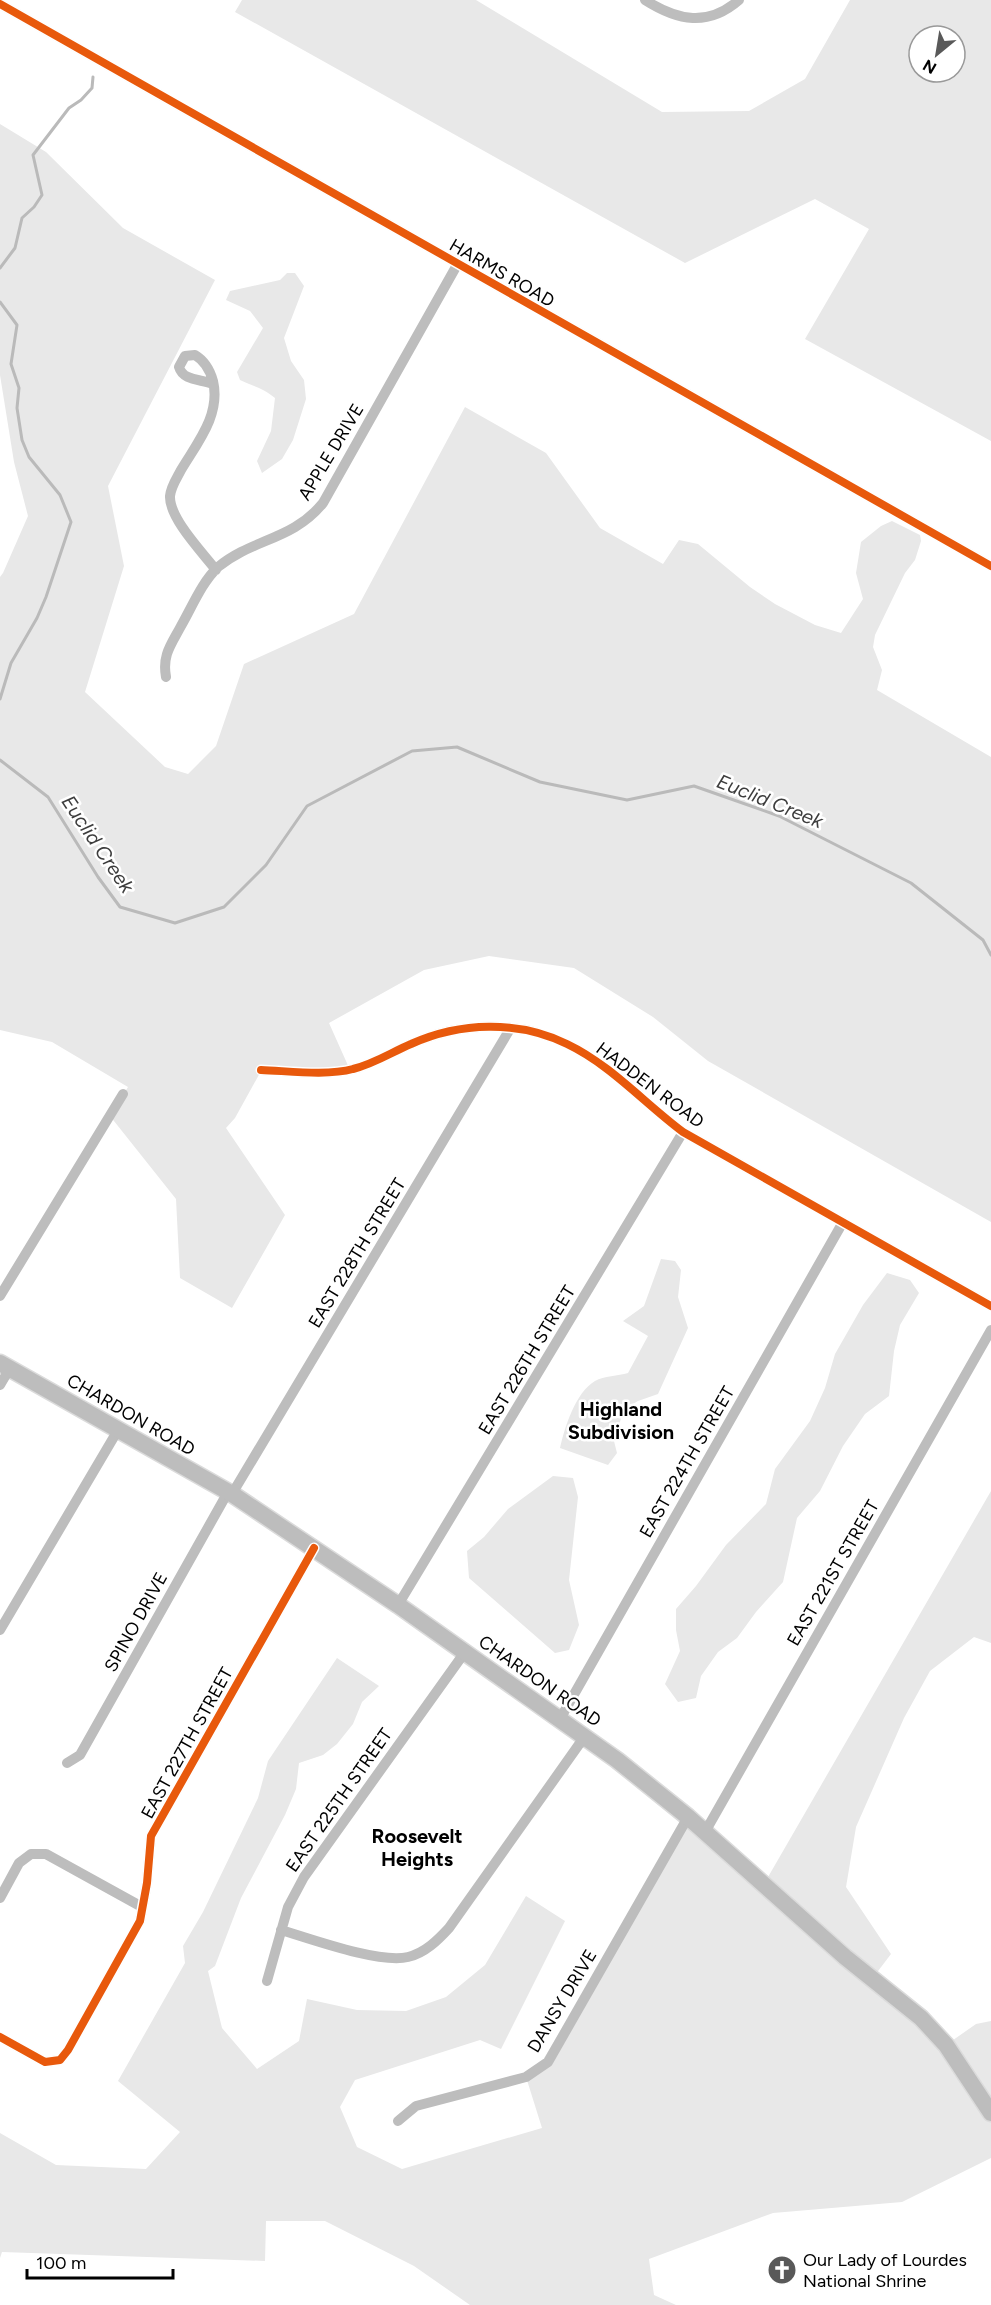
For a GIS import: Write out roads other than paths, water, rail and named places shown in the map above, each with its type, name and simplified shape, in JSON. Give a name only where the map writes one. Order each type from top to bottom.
[{"type":"main road","name":"CHARDON ROAD","points":[[5,1366],[230,1493],[398,1605],[585,1736],[688,1817],[845,1957],[933,2030],[991,2113]]},
{"type":"street","points":[[645,0],[681,18],[708,18],[726,11],[740,0]]},
{"type":"street","name":"HARMS ROAD","points":[[0,4],[991,566]]},
{"type":"street","name":"APPLE DRIVE","points":[[166,677],[164,664],[167,652],[204,585],[216,570],[237,555],[300,526],[323,503],[458,265]]},
{"type":"street","points":[[213,384],[215,406],[211,419],[174,483],[170,496],[172,509],[177,519],[216,570]]},
{"type":"street","name":"HADDEN ROAD","points":[[261,1070],[350,1070],[370,1064],[412,1043],[443,1031],[480,1026],[542,1034],[567,1044],[599,1062],[683,1132],[991,1306]]},
{"type":"street","name":"EAST 228TH STREET","points":[[230,1493],[510,1029]]},
{"type":"street","points":[[0,1296],[123,1094]]},
{"type":"street","name":"EAST 226TH STREET","points":[[398,1605],[683,1132]]},
{"type":"street","name":"EAST 224TH STREET","points":[[560,1719],[843,1222]]},
{"type":"street","name":"EAST 221ST STREET","points":[[705,1832],[991,1330]]},
{"type":"street","points":[[0,1385],[5,1366]]},
{"type":"street","points":[[0,1630],[118,1430]]},
{"type":"street","name":"SPINO DRIVE","points":[[67,1763],[80,1755],[230,1493]]},
{"type":"street","name":"EAST 227TH STREET","points":[[0,2037],[45,2062],[60,2060],[68,2050],[140,1922],[152,1836],[314,1548]]},
{"type":"street","name":"EAST 225TH STREET","points":[[267,1981],[288,1907],[303,1877],[465,1652]]},
{"type":"street","points":[[281,1930],[380,1957],[410,1957],[424,1950],[437,1941],[449,1928],[585,1736]]},
{"type":"street","name":"DANSY DRIVE","points":[[399,2121],[416,2106],[526,2077],[548,2062],[688,1817]]},
{"type":"street","points":[[0,1898],[19,1863],[31,1854],[46,1854],[142,1907]]},
{"type":"waterway","points":[[0,268],[15,248],[22,218],[34,207],[42,195],[33,155],[69,108],[81,100],[92,88],[93,77]]},
{"type":"waterway","points":[[0,302],[17,325],[11,364],[19,388],[17,408],[22,440],[29,457],[60,495],[71,522],[46,597],[37,618],[11,663],[0,699]]},
{"type":"waterway","name":"Euclid Creek","points":[[0,760],[48,797],[98,877],[120,907],[175,923],[224,907],[266,865],[307,806],[412,751],[457,747],[540,782],[627,800],[694,786],[779,816],[911,883],[983,940],[991,955]]},
{"type":"place","name":"Our Lady of Lourdes National Shrine","points":[[782,2270]]},
{"type":"district","name":"Highland Subdivision","points":[[621,1420]]},
{"type":"district","name":"Roosevelt Heights","points":[[417,1848]]}]
